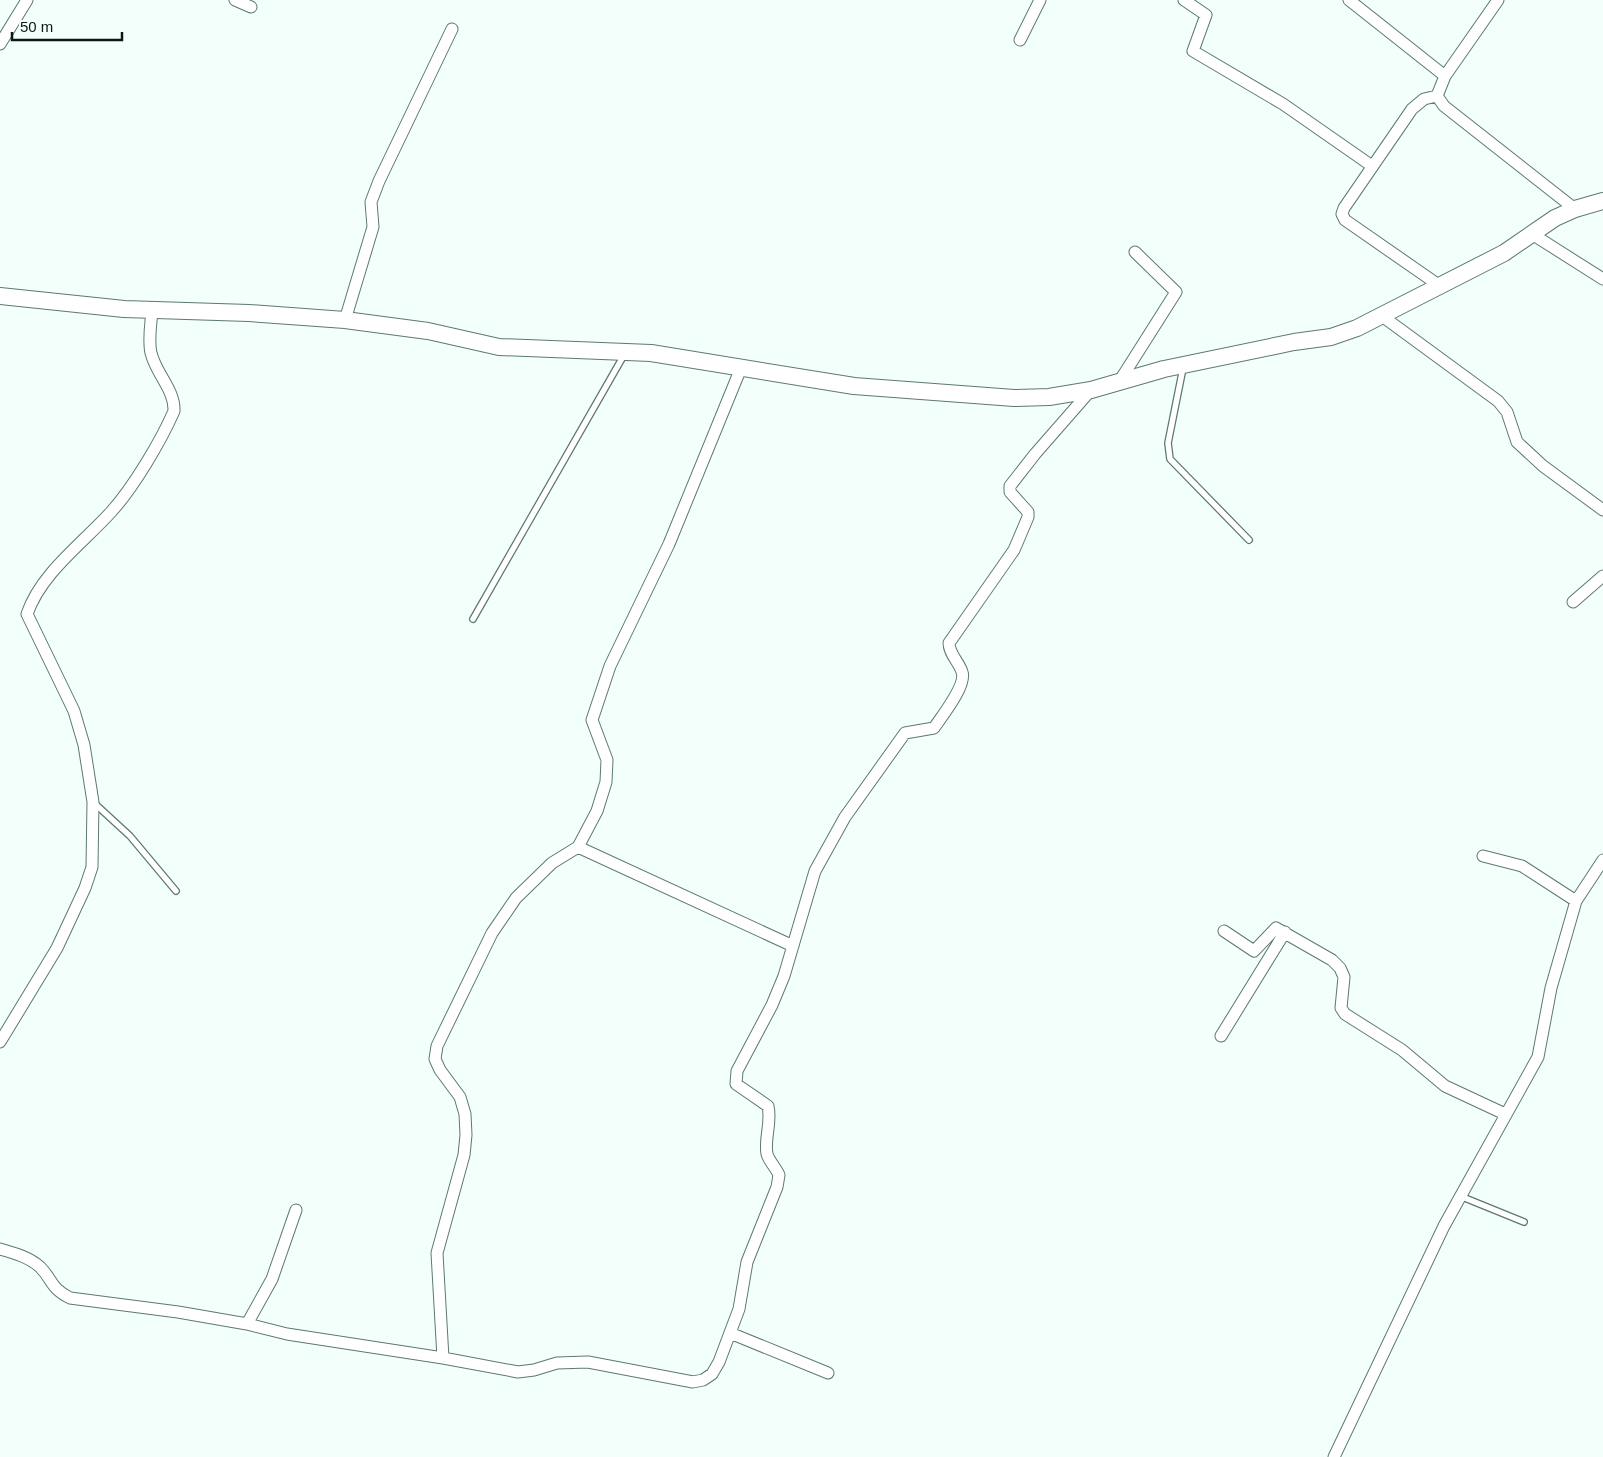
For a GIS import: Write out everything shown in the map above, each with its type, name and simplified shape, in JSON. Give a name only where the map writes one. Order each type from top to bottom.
[{"type":"main road","points":[[0,297],[152,310],[249,313],[345,320],[428,332],[507,348],[626,351],[854,386],[1014,398],[1049,398],[1091,390],[1183,366],[1294,342],[1331,337],[1382,316],[1504,253],[1555,218],[1576,209],[1603,202]]},
{"type":"street","points":[[0,44],[27,0]]},
{"type":"street","points":[[235,0],[251,7]]},
{"type":"street","points":[[1020,40],[1040,0]]},
{"type":"street","points":[[1184,0],[1206,15],[1193,51],[1283,104],[1372,166]]},
{"type":"street","points":[[1349,0],[1445,76]]},
{"type":"street","points":[[1437,96],[1445,76],[1498,0]]},
{"type":"street","points":[[345,320],[373,227],[371,202],[379,181],[452,29]]},
{"type":"street","points":[[1437,96],[1424,98],[1412,109],[1344,208],[1342,216],[1440,286]]},
{"type":"street","points":[[1437,96],[1444,106],[1576,209]]},
{"type":"street","points":[[1532,234],[1603,279]]},
{"type":"street","points":[[1119,382],[1176,293],[1175,289],[1135,252]]},
{"type":"street","points":[[0,1042],[57,948],[85,888],[92,867],[93,802],[84,745],[74,711],[28,614],[31,602],[42,586],[112,511],[126,492],[174,412],[173,396],[155,366],[149,344],[152,310]]},
{"type":"street","points":[[1382,316],[1498,401],[1507,412],[1517,442],[1543,466],[1603,510]]},
{"type":"street","points":[[443,1358],[437,1254],[464,1155],[466,1136],[465,1114],[460,1097],[440,1070],[435,1059],[438,1046],[492,933],[516,898],[552,863],[578,847],[597,811],[606,782],[607,760],[592,720],[610,666],[669,544],[741,368]]},
{"type":"street","points":[[0,1249],[27,1258],[41,1268],[57,1292],[70,1298],[247,1324],[287,1334],[443,1358],[518,1372],[534,1370],[557,1363],[588,1362],[693,1382],[704,1380],[712,1374],[739,1309],[747,1262],[777,1187],[779,1174],[767,1156],[766,1146],[771,1117],[768,1106],[736,1084],[735,1079],[772,1005],[784,976],[815,871],[845,817],[905,733],[934,728],[960,689],[963,672],[948,643],[1014,550],[1028,517],[1028,512],[1010,492],[1010,486],[1029,461],[1091,390]]},
{"type":"street","points":[[1573,602],[1603,576]]},
{"type":"street","points":[[578,847],[793,946]]},
{"type":"street","points":[[1483,856],[1522,866],[1576,901]]},
{"type":"street","points":[[1334,1457],[1399,1317],[1460,1196],[1538,1057],[1551,988],[1576,901],[1603,860]]},
{"type":"street","points":[[1224,932],[1254,951],[1275,928],[1332,960],[1340,968],[1344,977],[1341,1008],[1345,1014],[1402,1050],[1445,1086],[1505,1114]]},
{"type":"street","points":[[1221,1036],[1285,932]]},
{"type":"street","points":[[247,1324],[272,1279],[296,1210]]},
{"type":"street","points":[[730,1333],[828,1373]]},
{"type":"lane","points":[[473,619],[626,351]]},
{"type":"lane","points":[[1183,366],[1168,443],[1170,459],[1249,540]]},
{"type":"lane","points":[[93,802],[130,836],[176,890]]},
{"type":"lane","points":[[1460,1196],[1524,1222]]}]
